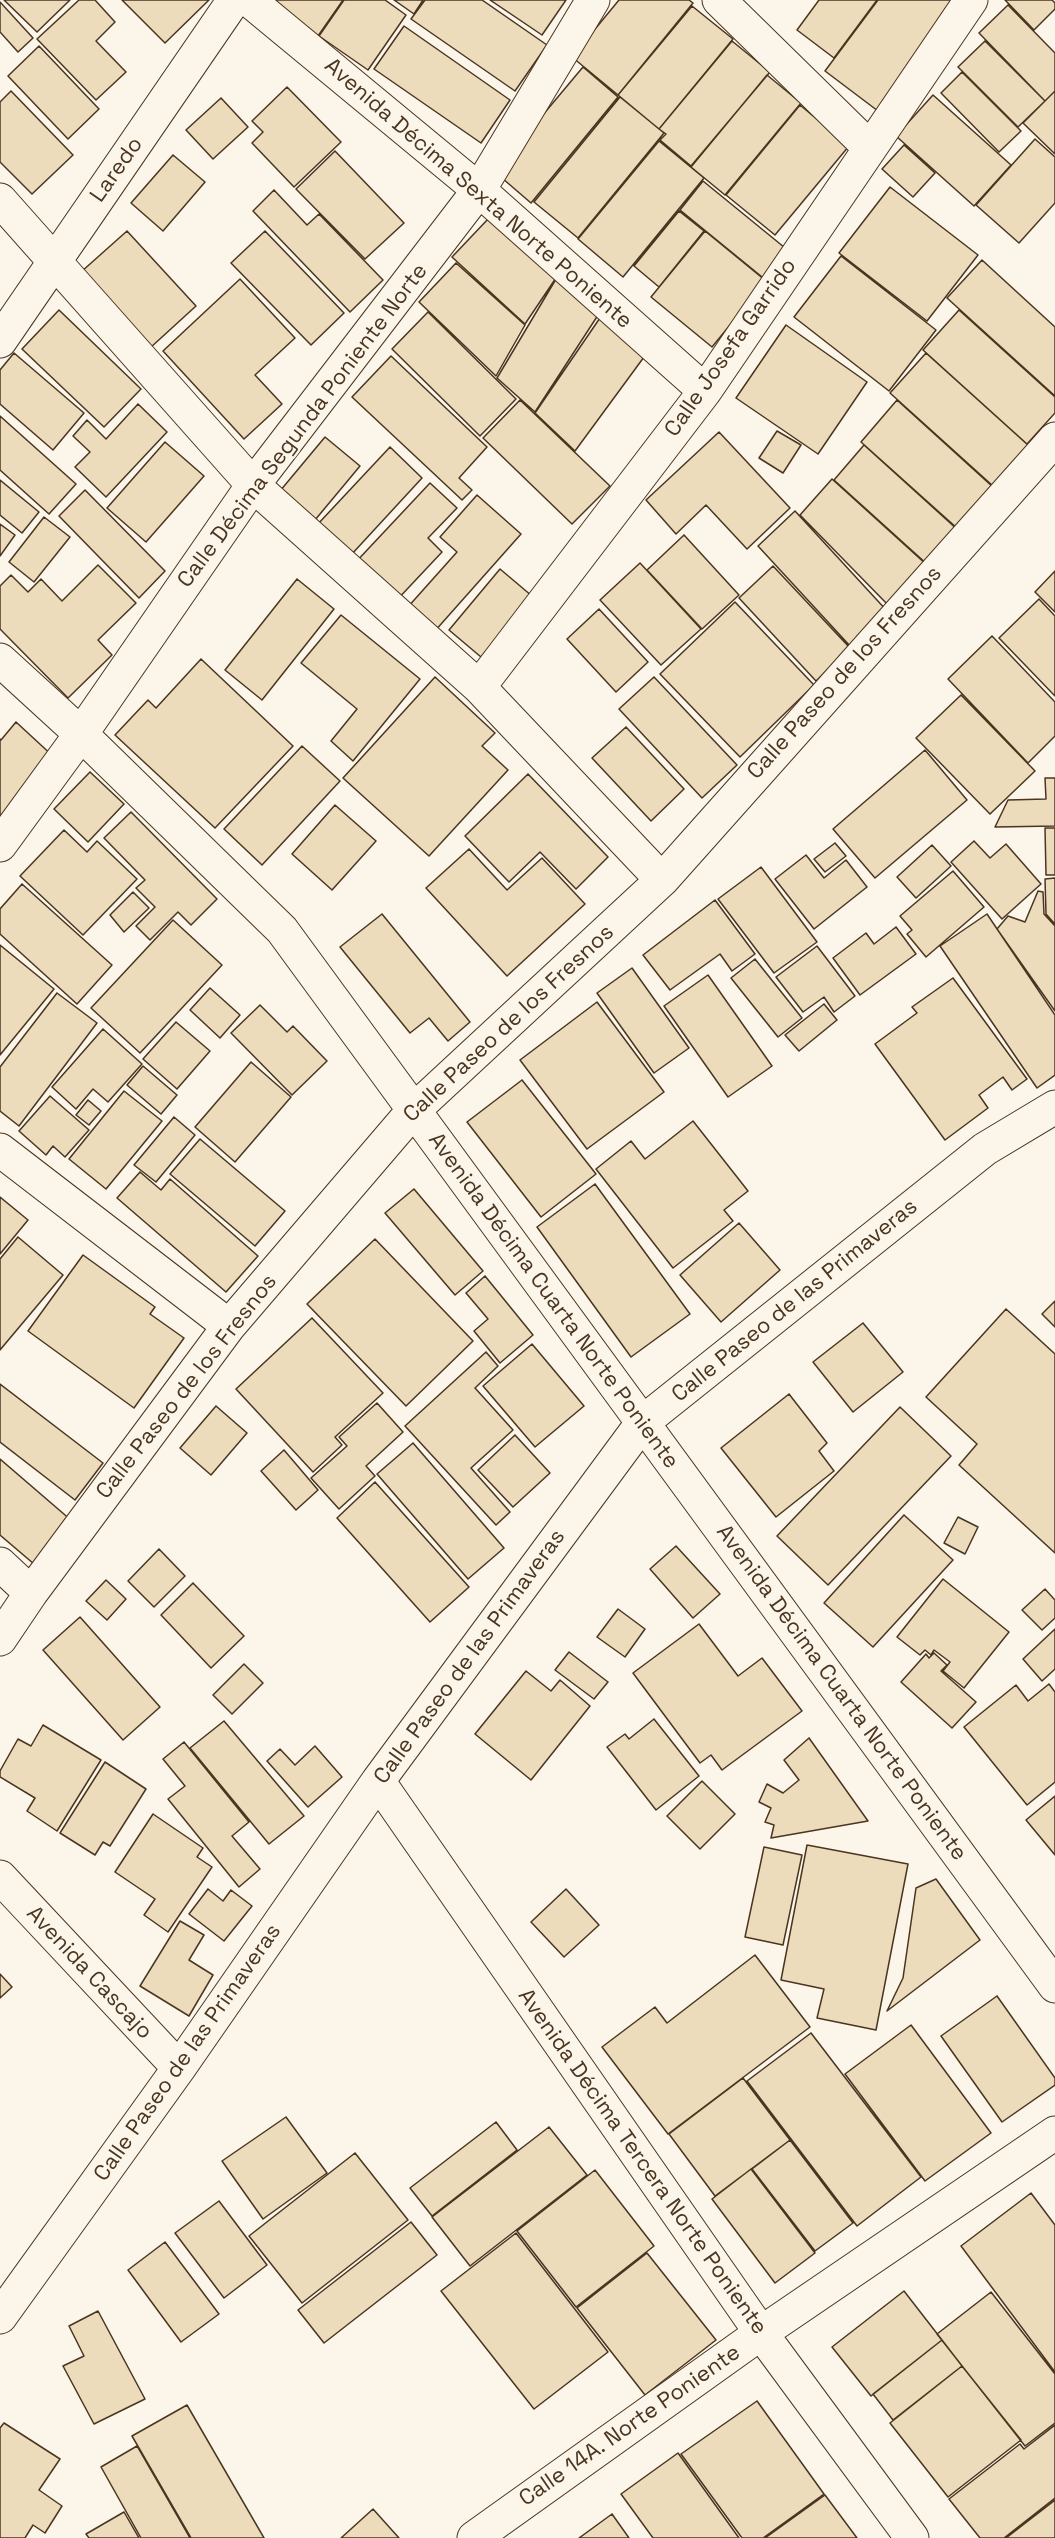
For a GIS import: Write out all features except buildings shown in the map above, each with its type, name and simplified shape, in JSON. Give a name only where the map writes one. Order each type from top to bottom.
[{"type":"street","name":"Laredo","points":[[0,341],[234,0]]},
{"type":"street","name":"Avenida Décima Sexta Norte Poniente","points":[[249,0],[479,190],[705,391]]},
{"type":"street","name":"Calle Décima Segunda Poniente Norte","points":[[0,845],[81,734],[254,485],[479,190],[593,0]]},
{"type":"street","points":[[719,0],[869,147]]},
{"type":"street","name":"Calle Josefa Garrido","points":[[479,687],[705,391],[971,0]]},
{"type":"street","points":[[0,200],[254,485],[479,687],[662,880]]},
{"type":"street","name":"Calle Paseo de los Fresnos","points":[[0,1639],[229,1326],[413,1111],[662,880],[1055,439]]},
{"type":"street","name":"Avenida Décima Cuarta Norte Poniente","points":[[0,660],[81,734],[282,930],[1055,1986]]},
{"type":"street","name":"Calle Paseo de las Primaveras","points":[[0,2317],[179,2068],[378,1781],[643,1422],[985,1149],[1055,1107]]},
{"type":"street","points":[[0,1150],[229,1326]]},
{"type":"street","points":[[0,1564],[32,1593]]},
{"type":"street","name":"Avenida Décima Tercera Norte Poniente","points":[[378,1781],[761,2333],[912,2538]]},
{"type":"street","name":"Avenida Cascajo","points":[[0,1878],[179,2068]]},
{"type":"street","name":"Calle 14A. Norte Poniente","points":[[474,2538],[761,2333],[1055,2133]]}]
